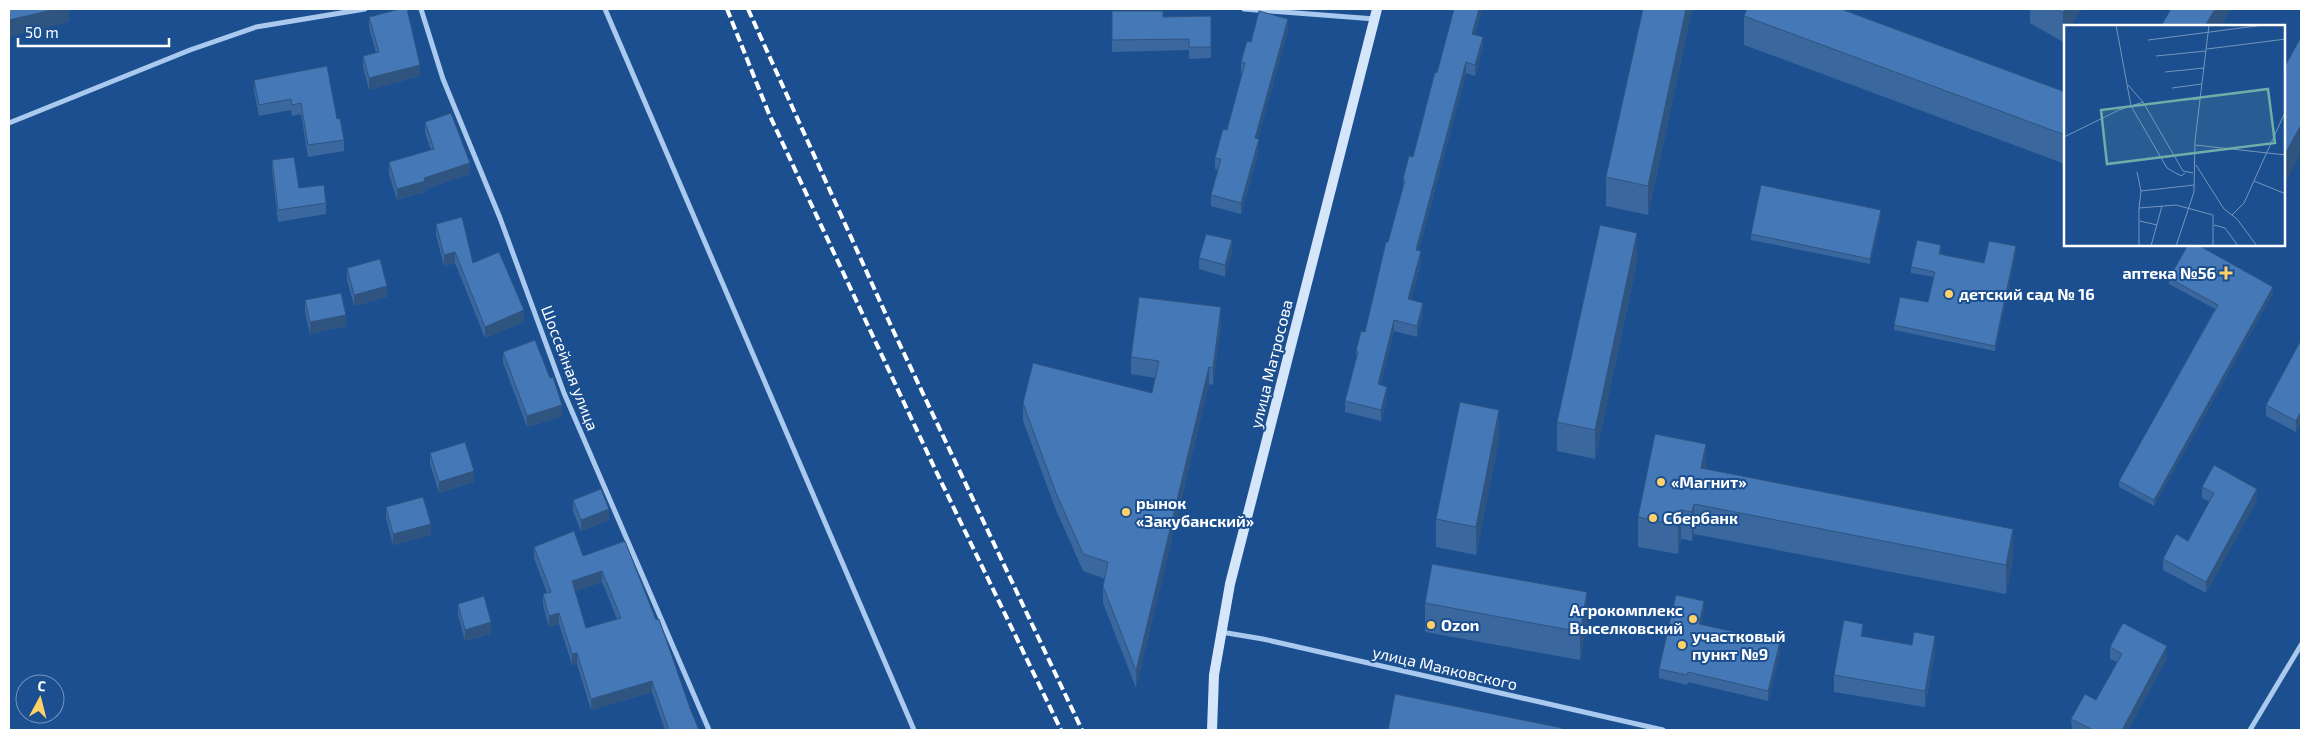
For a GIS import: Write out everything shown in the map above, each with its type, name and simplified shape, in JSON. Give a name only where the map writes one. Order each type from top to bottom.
[{"type":"main road","name":"улица Матросова","points":[[1212,730],[1214,675],[1232,575],[1376,14]]},
{"type":"street","points":[[9,123],[190,50],[256,27],[366,9]]},
{"type":"street","name":"Шоссейная улица","points":[[420,9],[444,79],[500,218],[564,393],[709,730]]},
{"type":"street","points":[[605,9],[914,730]]},
{"type":"street","points":[[1244,9],[1376,14]]},
{"type":"street","name":"улица Маяковского","points":[[1221,632],[1264,639],[1664,730]]},
{"type":"street","points":[[2250,730],[2301,645]]},
{"type":"building","points":[[9,9],[56,9],[9,20]]},
{"type":"building","points":[[407,9],[420,65],[369,78],[363,56],[379,52],[369,17]]},
{"type":"building","points":[[1454,9],[1479,9],[1472,34],[1483,37],[1475,65],[1466,62],[1416,250],[1421,251],[1408,299],[1423,303],[1417,326],[1394,320],[1378,384],[1387,387],[1381,410],[1345,401],[1358,352],[1356,351],[1361,331],[1365,332],[1386,242],[1388,242],[1405,180],[1403,179],[1409,156],[1413,157]]},
{"type":"building","points":[[1643,9],[1686,9],[1648,186],[1606,177]]},
{"type":"building","points":[[1747,9],[1841,9],[2064,92],[2064,135],[1744,16]]},
{"type":"building","points":[[2055,9],[2065,9],[2063,13]]},
{"type":"building","points":[[2171,9],[2215,9],[2206,25],[2162,25]]},
{"type":"building","points":[[1112,11],[1163,11],[1163,17],[1211,16],[1211,47],[1189,47],[1189,39],[1112,40]]},
{"type":"building","points":[[1259,11],[1288,19],[1255,138],[1259,139],[1241,203],[1211,195],[1221,159],[1215,158],[1223,129],[1227,130],[1245,63],[1241,62],[1247,41],[1251,42]]},
{"type":"building","points":[[2301,37],[2301,125],[2285,154],[2285,66]]},
{"type":"building","points":[[327,66],[337,119],[340,118],[344,140],[308,145],[301,103],[292,105],[291,99],[259,105],[254,80]]},
{"type":"building","points":[[451,113],[470,163],[424,178],[425,181],[397,189],[389,162],[434,149],[425,122]]},
{"type":"building","points":[[294,157],[299,188],[324,185],[326,203],[278,210],[272,160]]},
{"type":"building","points":[[1761,185],[1881,210],[1870,259],[1751,234]]},
{"type":"building","points":[[462,217],[473,263],[499,252],[524,310],[485,327],[455,252],[444,255],[436,224]]},
{"type":"building","points":[[1600,225],[1637,233],[1595,430],[1557,422]]},
{"type":"building","points":[[1206,234],[1232,240],[1225,265],[1199,258]]},
{"type":"building","points":[[1917,240],[1941,245],[1939,254],[1984,263],[1989,241],[2016,246],[1995,346],[1894,325],[1900,297],[1928,302],[1935,272],[1911,267]]},
{"type":"building","points":[[2187,246],[2200,246],[2273,287],[2154,500],[2119,481],[2218,305],[2169,278]]},
{"type":"building","points":[[380,259],[387,286],[354,295],[347,268]]},
{"type":"building","points":[[341,293],[346,315],[310,322],[305,300]]},
{"type":"building","name":"рынок «Закубанский»","points":[[1139,297],[1221,307],[1213,368],[1209,367],[1136,671],[1103,586],[1108,562],[1083,554],[1056,493],[1023,403],[1033,363],[1152,393],[1159,361],[1131,357]]},
{"type":"building","points":[[535,340],[550,378],[553,377],[562,405],[527,416],[503,352]]},
{"type":"building","points":[[2301,340],[2301,411],[2296,421],[2266,405]]},
{"type":"building","points":[[1460,402],[1499,410],[1476,527],[1436,519]]},
{"type":"building","points":[[1655,434],[1706,444],[1701,468],[2013,529],[2006,565],[1694,504],[1692,512],[1681,510],[1678,525],[1638,517]]},
{"type":"building","points":[[465,442],[474,471],[439,482],[430,453]]},
{"type":"building","points":[[2214,465],[2257,489],[2206,582],[2163,559],[2176,534],[2188,541],[2214,493],[2202,487]]},
{"type":"building","points":[[601,489],[609,509],[581,520],[573,500]]},
{"type":"building","points":[[423,497],[431,524],[393,534],[386,507]]},
{"type":"building","points":[[574,531],[583,556],[625,541],[656,620],[659,619],[699,730],[669,730],[652,681],[591,699],[577,653],[572,654],[559,613],[549,616],[543,594],[551,592],[534,547]],"holes":[[[602,571],[621,618],[586,628],[572,581]]]},
{"type":"building","points":[[1432,564],[1587,592],[1580,632],[1425,603]]},
{"type":"building","points":[[1676,595],[1704,601],[1699,624],[1780,642],[1768,691],[1688,672],[1687,675],[1659,669]]},
{"type":"building","points":[[484,596],[491,622],[465,630],[458,604]]},
{"type":"building","points":[[1844,620],[1863,624],[1861,636],[1912,645],[1914,632],[1935,636],[1925,691],[1834,675]]},
{"type":"building","points":[[2123,623],[2167,646],[2122,730],[2093,730],[2071,719],[2085,694],[2096,700],[2122,654],[2110,647]]},
{"type":"building","points":[[1395,694],[1562,728],[1561,730],[1388,730]]},
{"type":"railway","points":[[727,9],[769,114],[935,469],[1061,730]]},
{"type":"railway","points":[[748,9],[892,328],[1082,730]]},
{"type":"place","name":"аптека №56","points":[[2226,273]]},
{"type":"place","name":"детский сад № 16","points":[[1949,294]]},
{"type":"place","name":"«Магнит»","points":[[1661,482]]},
{"type":"place","name":"рынок «Закубанский»","points":[[1126,512]]},
{"type":"place","name":"Сбербанк","points":[[1653,518]]},
{"type":"place","name":"Агрокомплекс Выселковский","points":[[1693,619]]},
{"type":"place","name":"Ozon","points":[[1431,625]]},
{"type":"place","name":"участковый пункт №9","points":[[1682,645]]}]
